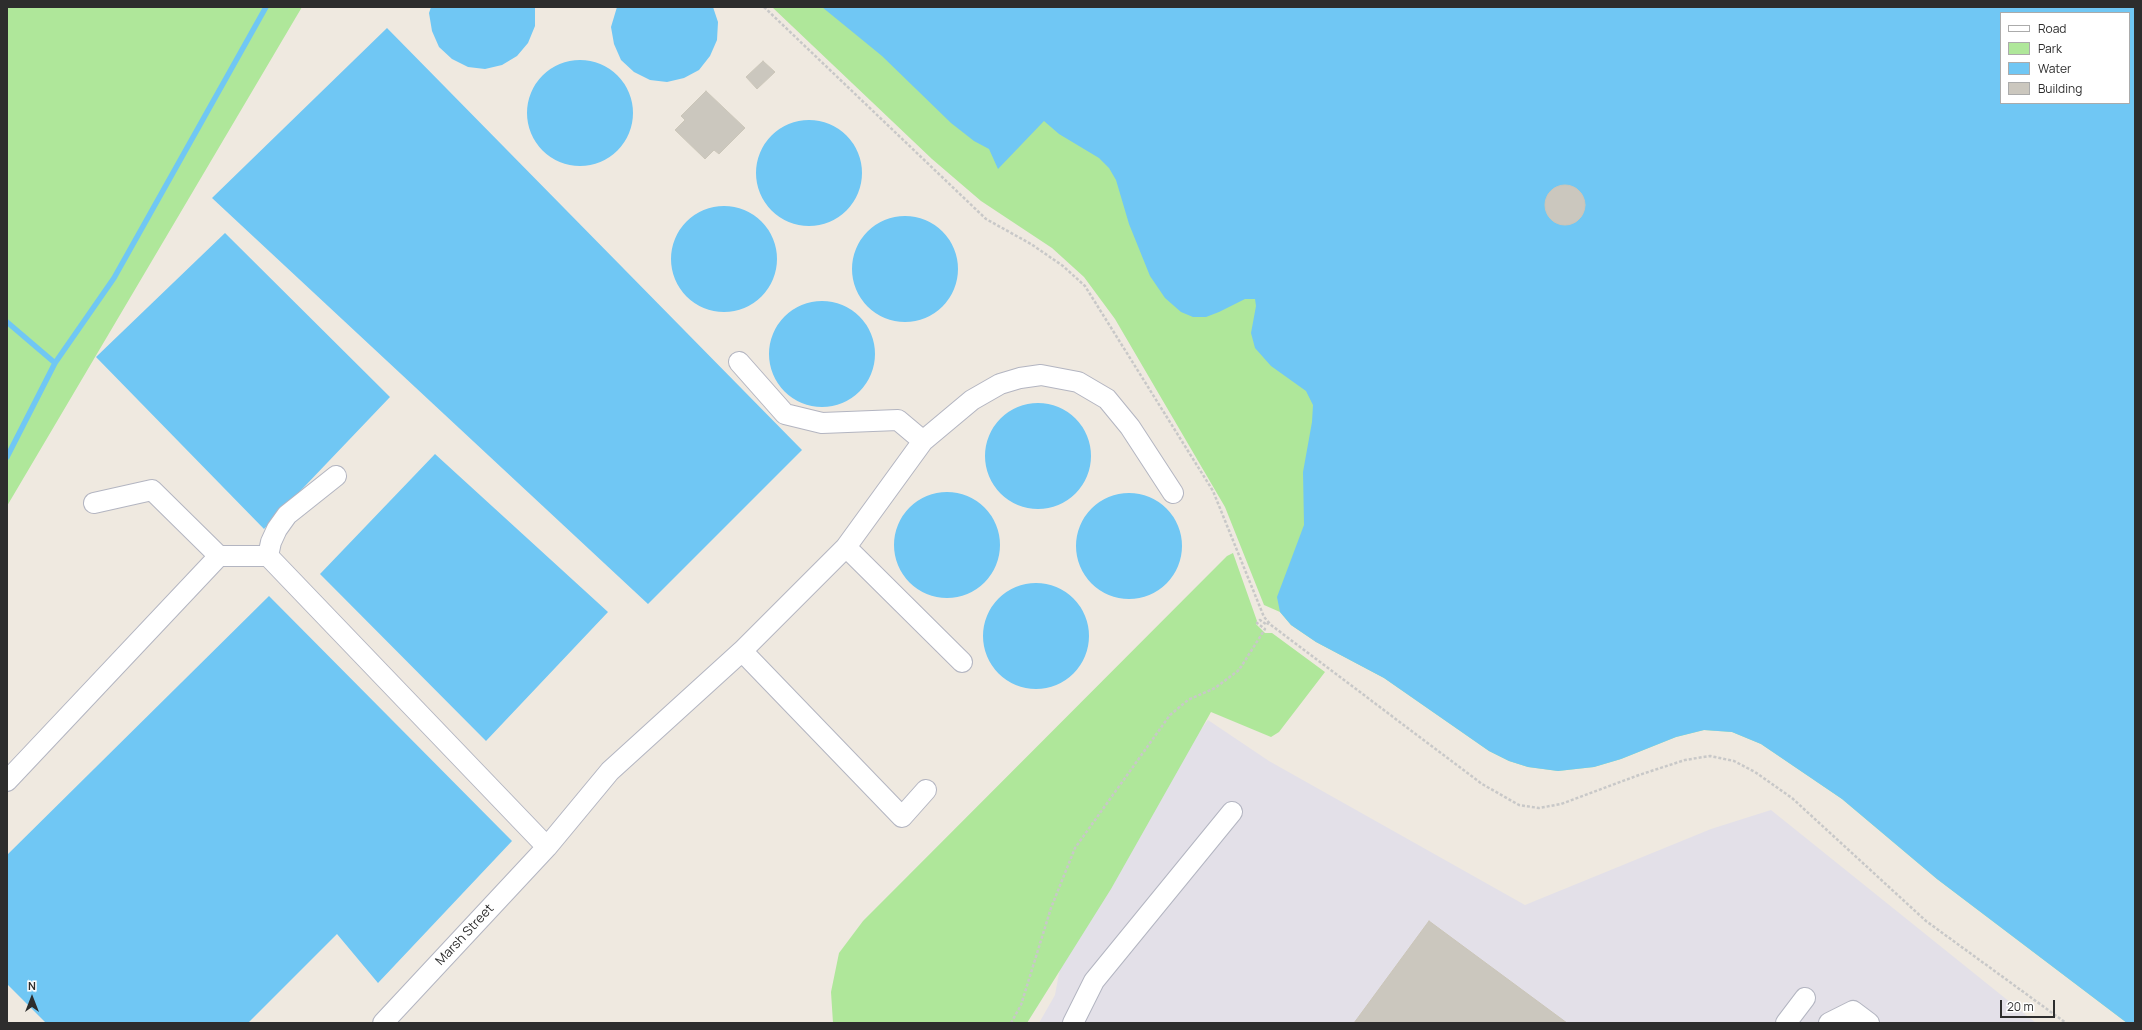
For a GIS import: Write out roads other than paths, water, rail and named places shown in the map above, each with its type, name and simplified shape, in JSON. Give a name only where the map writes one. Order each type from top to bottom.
[{"type":"lane","points":[[739,362],[784,414],[822,423],[898,420],[923,441]]},
{"type":"lane","name":"Marsh Street","points":[[383,1023],[547,847],[610,771],[742,651],[846,547],[923,441],[972,400],[1000,384],[1020,378],[1041,375],[1078,382],[1107,399],[1130,427],[1173,493]]},
{"type":"lane","points":[[268,556],[271,542],[277,529],[287,515],[336,476]]},
{"type":"lane","points":[[94,503],[152,490],[219,556],[268,556],[547,847]]},
{"type":"lane","points":[[846,547],[962,662]]},
{"type":"lane","points":[[7,781],[219,556]]},
{"type":"lane","points":[[742,651],[902,817],[926,790]]},
{"type":"lane","points":[[1073,1023],[1094,981],[1232,812]]},
{"type":"lane","points":[[1786,1023],[1805,998]]},
{"type":"lane","points":[[1829,1023],[1853,1011],[1869,1023]]},
{"type":"water","points":[[431,7],[535,7],[535,26],[528,43],[517,56],[502,65],[485,69],[468,67],[452,59],[439,47],[432,31],[429,13]]},
{"type":"water","points":[[617,7],[713,7],[718,22],[717,40],[710,56],[699,70],[684,78],[667,82],[650,80],[634,72],[621,60],[614,44],[611,27]]},
{"type":"water","points":[[822,7],[2135,7],[2135,1023],[2127,1023],[1937,879],[1842,799],[1761,744],[1732,732],[1704,730],[1676,737],[1621,759],[1594,767],[1558,771],[1528,767],[1509,761],[1489,751],[1384,678],[1316,642],[1291,625],[1280,612],[1277,597],[1304,525],[1303,472],[1312,422],[1313,405],[1306,391],[1271,366],[1255,348],[1251,333],[1256,306],[1255,299],[1245,299],[1206,317],[1193,317],[1181,312],[1165,298],[1150,276],[1129,224],[1116,180],[1109,168],[1099,158],[1059,134],[1044,121],[998,169],[989,149],[974,141],[951,123],[882,56]]},
{"type":"water","points":[[387,28],[802,450],[648,604],[212,198]]},
{"type":"water","points":[[580,60],[600,64],[617,76],[629,93],[633,113],[629,133],[617,150],[600,162],[580,166],[560,162],[543,150],[531,133],[527,113],[531,93],[543,76],[560,64]]},
{"type":"water","points":[[809,120],[829,124],[846,136],[858,153],[862,173],[858,193],[846,210],[829,222],[809,226],[789,222],[772,210],[760,193],[756,173],[760,153],[772,136],[789,124]]},
{"type":"water","points":[[724,206],[744,210],[761,222],[773,239],[777,259],[773,279],[761,296],[744,308],[724,312],[704,308],[687,296],[675,279],[671,259],[675,239],[687,222],[704,210]]},
{"type":"water","points":[[905,216],[925,220],[942,232],[954,249],[958,269],[954,289],[942,306],[925,318],[905,322],[885,318],[868,306],[856,289],[852,269],[856,249],[868,232],[885,220]]},
{"type":"water","points":[[225,233],[390,397],[264,529],[96,357]]},
{"type":"water","points":[[822,301],[842,305],[859,317],[871,334],[875,354],[871,374],[859,391],[842,403],[822,407],[802,403],[785,391],[773,374],[769,354],[773,334],[785,317],[802,305]]},
{"type":"water","points":[[1038,403],[1058,407],[1075,419],[1087,436],[1091,456],[1087,476],[1075,493],[1058,505],[1038,509],[1018,505],[1001,493],[989,476],[985,456],[989,436],[1001,419],[1018,407]]},
{"type":"water","points":[[435,454],[608,612],[486,741],[320,574]]},
{"type":"water","points":[[947,492],[967,496],[984,508],[996,525],[1000,545],[996,565],[984,582],[967,594],[947,598],[927,594],[910,582],[898,565],[894,545],[898,525],[910,508],[927,496]]},
{"type":"water","points":[[1129,493],[1149,497],[1166,509],[1178,526],[1182,546],[1178,566],[1166,583],[1149,595],[1129,599],[1109,595],[1092,583],[1080,566],[1076,546],[1080,526],[1092,509],[1109,497]]},
{"type":"water","points":[[1036,583],[1056,587],[1073,599],[1085,616],[1089,636],[1085,656],[1073,673],[1056,685],[1036,689],[1016,685],[999,673],[987,656],[983,636],[987,616],[999,599],[1016,587]]},
{"type":"water","points":[[269,596],[512,841],[378,983],[337,934],[248,1023],[46,1023],[7,984],[7,855]]},
{"type":"waterway","points":[[7,457],[55,363],[114,278],[266,7]]},
{"type":"waterway","points":[[7,322],[55,363]]}]
